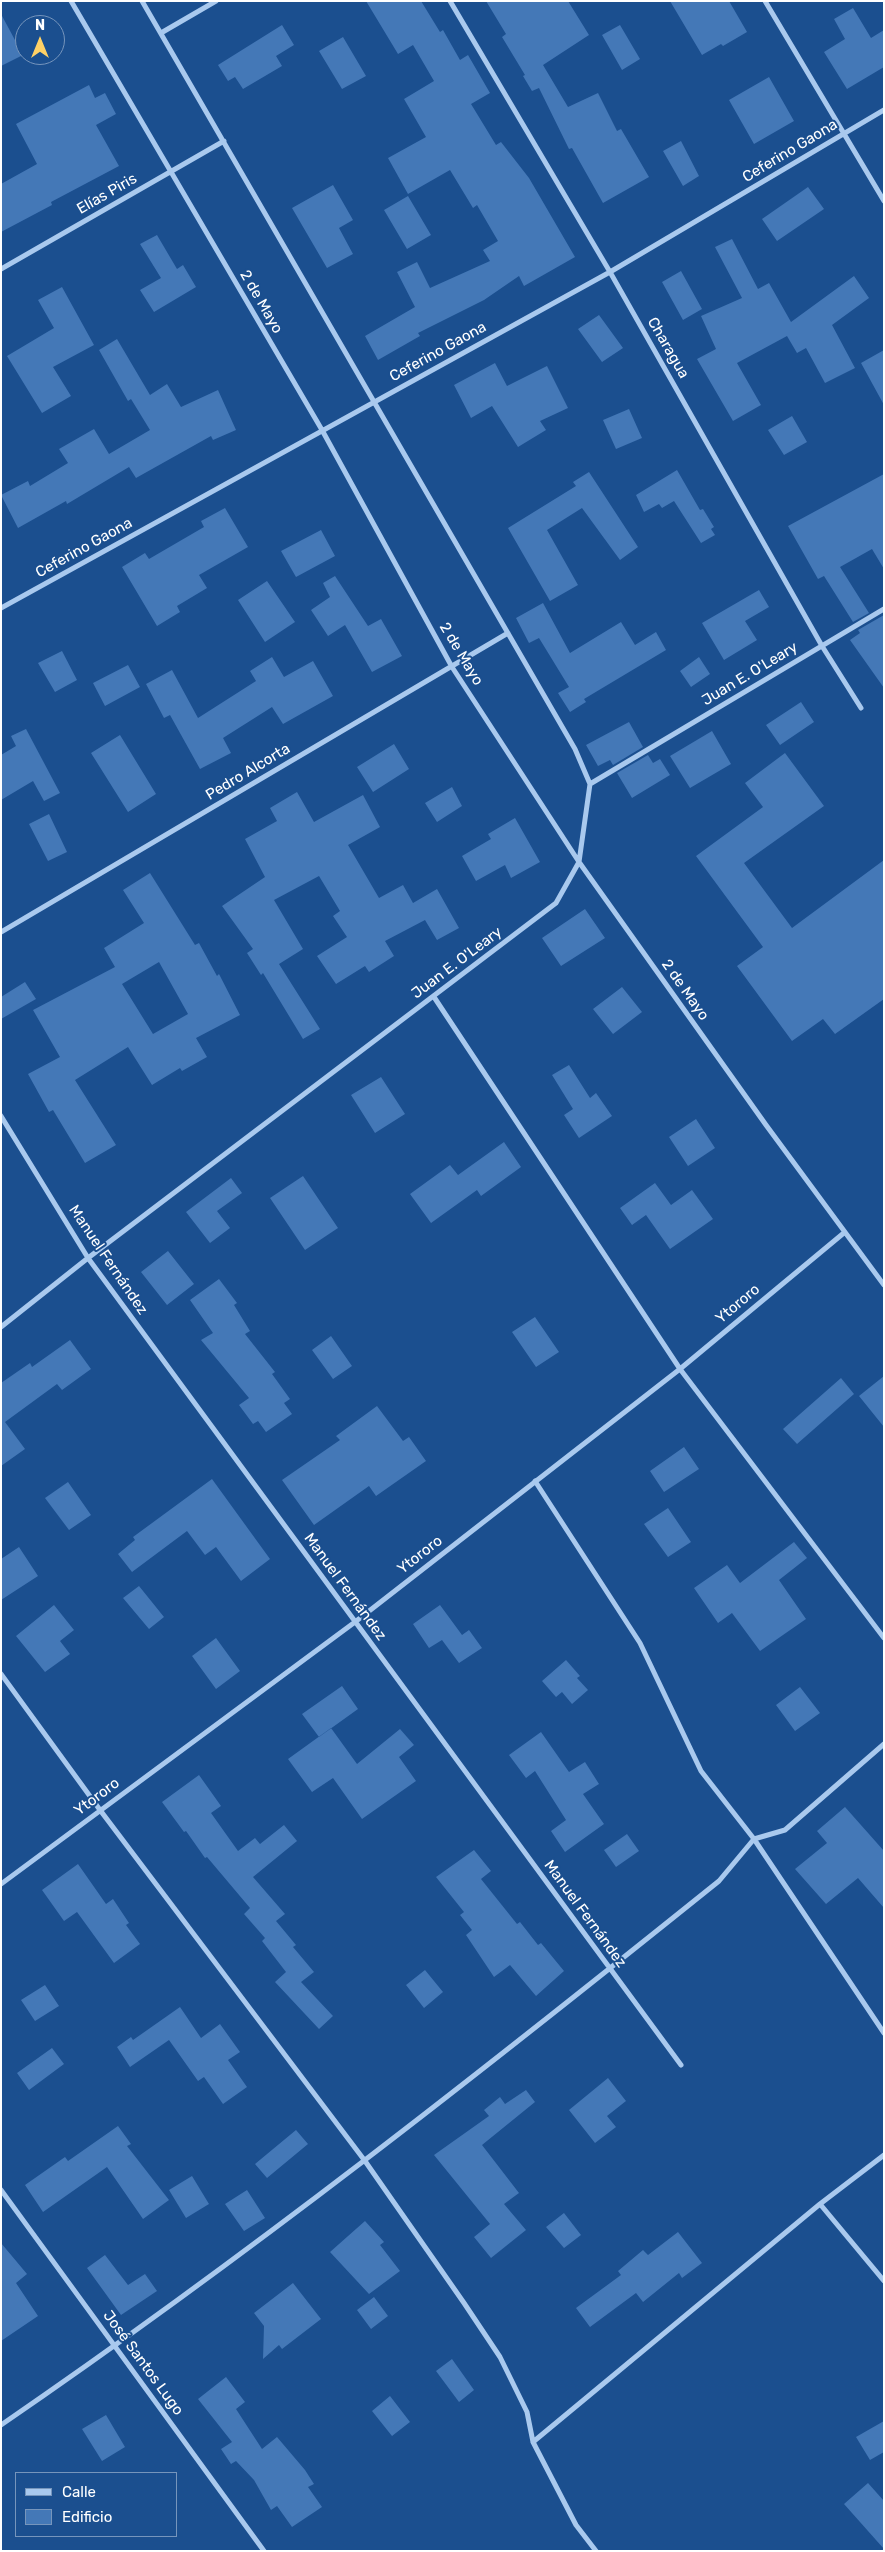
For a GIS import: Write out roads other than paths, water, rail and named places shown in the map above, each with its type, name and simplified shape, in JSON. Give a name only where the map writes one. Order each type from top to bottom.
[{"type":"street","name":"2 de Mayo","points":[[71,1],[322,430],[452,666],[579,862],[884,1285]]},
{"type":"street","points":[[142,1],[575,749],[590,784]]},
{"type":"street","points":[[161,33],[216,1]]},
{"type":"street","name":"Charagua","points":[[450,1],[610,272],[822,646],[861,708]]},
{"type":"street","points":[[765,1],[884,201]]},
{"type":"street","name":"Ceferino Gaona","points":[[1,608],[610,272],[884,110]]},
{"type":"street","name":"Elías Piris","points":[[1,269],[224,142]]},
{"type":"street","name":"Juan E. O'Leary","points":[[1,1327],[88,1258],[556,903],[579,862],[590,784],[884,609]]},
{"type":"street","name":"Pedro Alcorta","points":[[1,932],[508,633]]},
{"type":"street","points":[[434,997],[680,1369],[884,1638]]},
{"type":"street","name":"Manuel Fernández","points":[[1,1116],[88,1258],[681,2065]]},
{"type":"street","name":"Ytororo","points":[[1,1884],[355,1622],[680,1369],[844,1232]]},
{"type":"street","points":[[535,1481],[640,1642],[700,1771],[754,1839],[884,2033]]},
{"type":"street","points":[[1,1674],[100,1810],[365,2161],[500,2357],[526,2412],[534,2442],[576,2525],[596,2551]]},
{"type":"street","points":[[1,2425],[116,2346],[365,2161],[719,1881],[754,1839],[785,1830],[884,1744]]},
{"type":"street","points":[[534,2442],[820,2204],[884,2155]]},
{"type":"street","name":"José Santos Lugo","points":[[1,2190],[264,2551]]},
{"type":"street","points":[[820,2204],[884,2281]]}]
